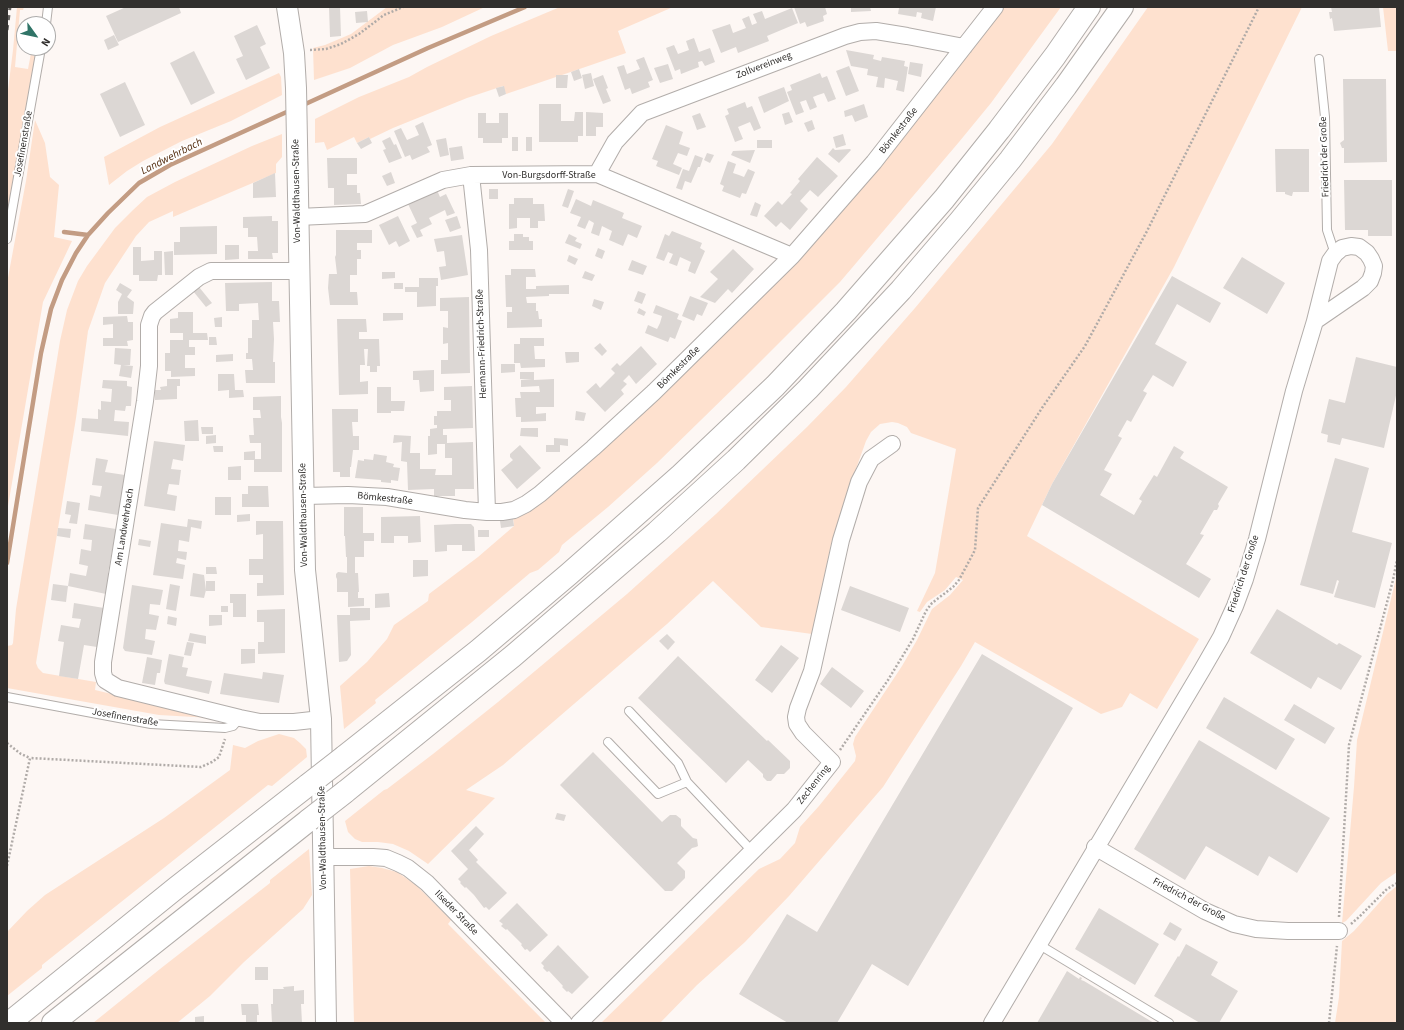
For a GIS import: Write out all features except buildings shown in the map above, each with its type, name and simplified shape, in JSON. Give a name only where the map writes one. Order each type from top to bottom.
[{"type":"highway","points":[[9,1023],[176,888],[478,651],[569,574],[681,475],[774,386],[846,311],[944,198],[1000,130],[1090,7]]},
{"type":"highway","points":[[53,1023],[345,792],[513,656],[657,532],[736,460],[808,389],[901,290],[960,221],[1010,160],[1066,86],[1122,7]]},
{"type":"street","name":"Von-Waldthausen-Straße","points":[[288,7],[294,52],[296,88],[305,570],[321,720],[326,1023]]},
{"type":"street","name":"Bömkestraße","points":[[304,496],[348,495],[387,497],[445,507],[487,512],[514,510],[526,504],[540,494],[593,448],[654,392],[792,256],[874,162],[995,7]]},
{"type":"street","name":"Zollvereinweg","points":[[597,174],[615,142],[642,113],[845,36],[860,32],[876,31],[964,47]]},
{"type":"street","name":"Von-Burgsdorff-Straße","points":[[298,217],[365,214],[444,180],[471,176],[597,174],[792,256]]},
{"type":"street","name":"Hermann-Friedrich-Straße","points":[[471,176],[479,250],[487,512]]},
{"type":"street","points":[[1315,321],[1363,288],[1370,281],[1373,273],[1374,266],[1371,259],[1367,253],[1359,247],[1351,246],[1342,248],[1335,254]]},
{"type":"street","name":"Friedrich der Große","points":[[992,1023],[1202,670],[1221,637],[1236,606],[1245,580],[1294,391],[1315,321],[1330,261],[1335,254]]},
{"type":"street","name":"Am Landwehrbach","points":[[299,271],[211,271],[199,277],[152,316],[149,325],[149,366],[143,415],[103,662],[103,673],[105,680],[118,688],[240,718],[260,722],[321,720]]},
{"type":"street","name":"Zechenring","points":[[579,1023],[794,810],[832,762],[803,733],[797,724],[796,717],[812,671],[841,540],[859,482],[871,459],[892,444]]},
{"type":"street","name":"Friedrich der Große","points":[[1096,847],[1205,911],[1234,924],[1256,929],[1288,932],[1339,932]]},
{"type":"street","name":"Ilseder Straße","points":[[323,857],[386,858],[398,862],[408,868],[427,883],[564,1023]]},
{"type":"lane","name":"Josefinenstraße","points":[[7,239],[41,56]]},
{"type":"lane","name":"Friedrich der Große","points":[[1319,58],[1324,117],[1327,230],[1335,254]]},
{"type":"lane","name":"Josefinenstraße","points":[[7,697],[151,724],[226,728]]},
{"type":"lane","points":[[629,711],[678,763],[687,782],[752,851]]},
{"type":"lane","points":[[226,728],[233,726],[240,718]]},
{"type":"lane","points":[[608,742],[658,794],[687,782]]},
{"type":"lane","points":[[1038,944],[1169,1023]]},
{"type":"path","points":[[294,52],[326,49],[341,44],[359,34],[384,15],[402,7]]},
{"type":"path","points":[[832,762],[888,680],[913,638],[926,611],[959,580],[975,550],[978,508],[1042,408],[1085,346],[1147,231],[1259,7]]},
{"type":"path","points":[[1329,1023],[1339,932],[1349,745],[1394,580],[1397,560]]},
{"type":"path","points":[[7,743],[21,754],[30,758],[201,767],[219,757],[224,742],[226,728]]},
{"type":"path","points":[[7,866],[30,758]]},
{"type":"path","points":[[1339,932],[1359,917],[1387,889],[1397,883]]},
{"type":"shaded area","points":[[17,7],[24,7],[23,10],[20,10],[19,16],[16,16]]},
{"type":"shaded area","points":[[387,7],[485,7],[442,27],[393,45],[350,68],[314,80],[313,48],[325,45],[351,34]]},
{"type":"shaded area","points":[[560,7],[673,7],[618,31],[626,53],[562,75],[557,75],[556,77],[506,94],[503,86],[467,98],[370,139],[369,137],[357,143],[354,137],[327,150],[324,142],[315,143],[315,119],[359,97],[409,77],[491,36]]},
{"type":"shaded area","points":[[1001,7],[1061,7],[991,103],[840,282],[657,463],[608,507],[562,545],[559,552],[538,570],[530,573],[375,700],[376,703],[344,729],[340,686],[367,662],[387,639],[394,625],[428,601],[429,594],[478,557],[514,526],[513,517],[677,378]]},
{"type":"shaded area","points":[[1148,7],[1302,7],[1174,267],[1052,484],[1027,536],[1199,639],[1157,709],[1130,693],[1122,707],[1101,714],[975,642],[883,787],[789,896],[745,942],[697,985],[660,1023],[601,1023],[759,869],[780,859],[795,843],[800,827],[855,761],[856,756],[853,744],[855,737],[902,666],[932,609],[950,595],[963,580],[956,577],[945,590],[927,602],[920,612],[917,611],[935,573],[956,449],[911,433],[907,427],[898,423],[892,422],[880,424],[871,432],[866,441],[848,491],[831,545],[812,634],[761,627],[713,581],[667,624],[503,765],[466,790],[495,798],[428,864],[409,851],[393,844],[362,842],[355,839],[348,832],[345,821],[498,702],[627,594],[716,514],[807,427],[846,387],[915,308],[1052,144]]},
{"type":"shaded area","points":[[1383,7],[1397,7],[1397,51],[1388,51]]},
{"type":"shaded area","points":[[16,18],[15,67],[28,69],[30,56],[36,56],[7,220],[7,98]]},
{"type":"shaded area","points":[[279,73],[281,77],[282,95],[231,121],[182,141],[143,161],[109,185],[104,157],[160,127]]},
{"type":"shaded area","points":[[35,120],[45,143],[50,177],[59,185],[54,237],[72,241],[43,302],[7,512],[7,283],[26,181]]},
{"type":"shaded area","points":[[282,134],[282,157],[276,164],[276,173],[173,217],[173,211],[149,222],[136,236],[105,283],[88,331],[76,418],[36,663],[38,668],[43,673],[96,682],[95,690],[212,718],[159,715],[7,688],[7,646],[12,645],[13,643],[16,609],[60,341],[67,310],[78,281],[87,266],[115,228],[147,197],[175,182],[252,146]]},
{"type":"shaded area","points":[[1397,574],[1397,872],[1381,883],[1346,921],[1342,923],[1357,740]]},
{"type":"shaded area","points":[[279,734],[294,738],[306,749],[307,757],[272,786],[268,785],[42,965],[42,968],[7,996],[7,932],[27,911],[45,895],[164,818],[230,770],[233,745],[245,748],[258,741]]},
{"type":"shaded area","points":[[309,849],[312,895],[303,909],[244,962],[210,996],[177,1023],[93,1023],[270,883],[270,880]]},
{"type":"shaded area","points":[[369,866],[397,872],[416,885],[451,920],[448,924],[546,1023],[354,1023],[350,869]]},
{"type":"shaded area","points":[[1397,886],[1397,1023],[1335,1023],[1339,997],[1342,941],[1354,931],[1387,894]]},
{"type":"waterway","name":"Landwehrbach","points":[[301,106],[428,48],[525,7]]},
{"type":"waterway","name":"Landwehrbach","points":[[7,563],[41,353],[51,309],[62,280],[76,253],[88,235],[139,183],[170,165],[291,110]]},
{"type":"waterway","points":[[64,232],[88,235]]},
{"type":"railway","points":[[7,30],[10,7]]}]
